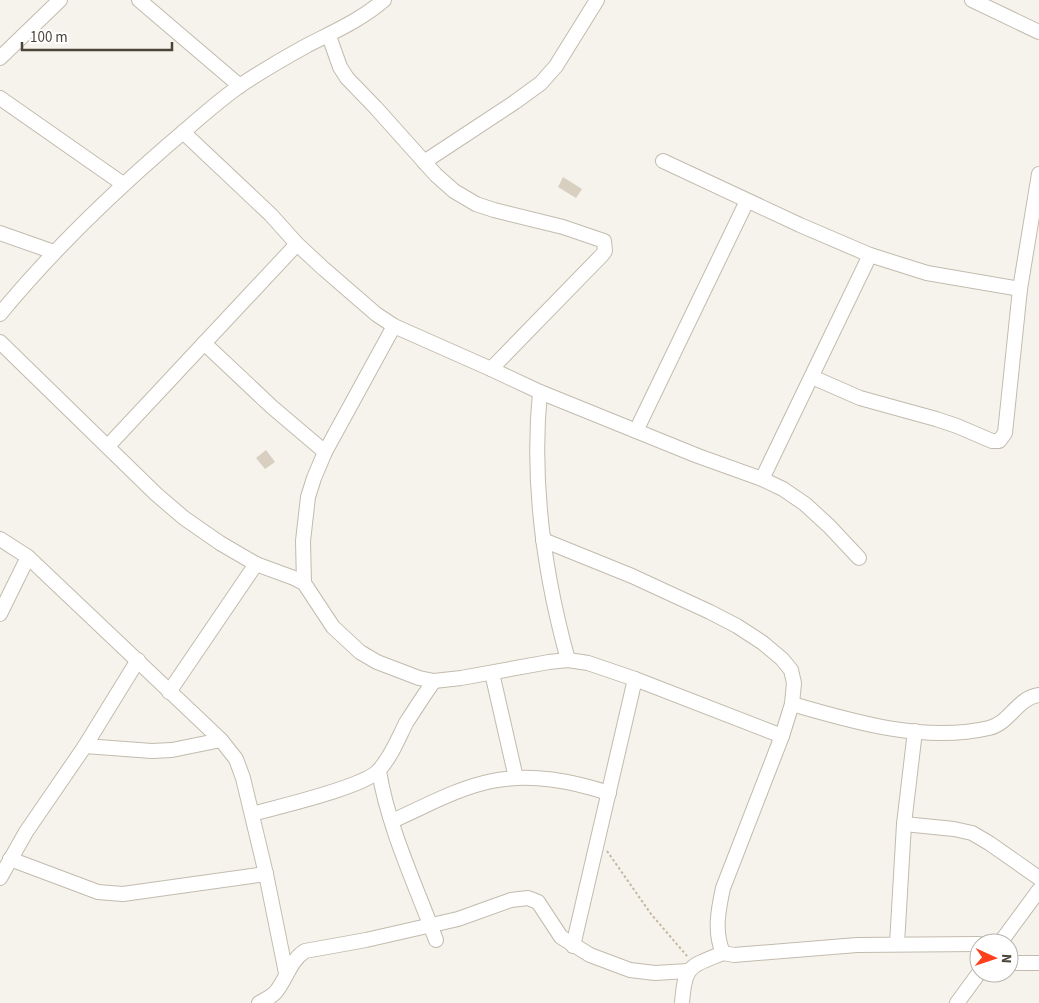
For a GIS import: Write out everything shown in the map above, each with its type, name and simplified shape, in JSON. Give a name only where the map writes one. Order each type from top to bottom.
[{"type":"street","points":[[0,58],[60,0]]},
{"type":"street","points":[[139,0],[240,86]]},
{"type":"street","points":[[0,314],[54,252],[123,184],[183,132],[240,86],[299,50],[329,36],[374,9],[384,0]]},
{"type":"street","points":[[424,162],[541,83],[556,66],[597,0]]},
{"type":"street","points":[[972,0],[1039,32]]},
{"type":"street","points":[[329,36],[340,66],[347,78],[424,162],[454,191],[476,204],[604,241],[605,251],[602,255],[491,369]]},
{"type":"street","points":[[0,98],[123,184]]},
{"type":"street","points":[[183,132],[271,215],[298,244],[369,309],[394,326],[540,392],[698,456],[762,479],[783,489],[805,504],[859,558]]},
{"type":"street","points":[[662,161],[870,255],[927,273],[1020,288]]},
{"type":"street","points":[[812,377],[860,398],[936,419],[992,441],[999,441],[1004,433],[1020,288],[1039,174]]},
{"type":"street","points":[[636,431],[747,201]]},
{"type":"street","points":[[0,233],[54,252]]},
{"type":"street","points":[[108,446],[298,244]]},
{"type":"street","points":[[762,479],[870,255]]},
{"type":"street","points":[[304,584],[302,541],[308,498],[314,478],[325,452],[394,326]]},
{"type":"street","points":[[0,342],[156,494],[184,518],[220,543],[256,564],[294,578],[304,584],[333,627],[360,652],[392,668],[419,678],[434,681],[549,662],[568,660],[588,663],[635,679],[782,736]]},
{"type":"street","points":[[204,344],[272,407],[325,452]]},
{"type":"street","points":[[540,392],[536,460],[543,540],[554,605],[568,660]]},
{"type":"street","points":[[0,539],[28,557],[221,740],[236,759],[252,814],[286,973]]},
{"type":"street","points":[[543,540],[685,600],[730,622],[757,639],[782,659],[791,670],[794,683],[792,704],[782,736],[723,888],[718,911],[717,934],[723,953]]},
{"type":"street","points":[[0,614],[28,557]]},
{"type":"street","points":[[169,692],[256,564]]},
{"type":"street","points":[[0,878],[10,858],[138,660]]},
{"type":"street","points":[[492,672],[516,778]]},
{"type":"street","points":[[573,946],[635,679]]},
{"type":"street","points":[[252,814],[349,786],[365,780],[378,771],[434,681]]},
{"type":"street","points":[[792,704],[870,725],[915,731],[973,731],[1001,724],[1026,700],[1039,696]]},
{"type":"street","points":[[897,944],[904,824],[915,731]]},
{"type":"street","points":[[84,746],[152,751],[172,750],[221,740]]},
{"type":"street","points":[[378,771],[392,822],[436,940]]},
{"type":"street","points":[[392,822],[458,792],[490,781],[516,778],[553,779],[581,784],[609,793]]},
{"type":"street","points":[[904,824],[947,828],[972,833],[1039,878]]},
{"type":"street","points":[[10,858],[90,889],[110,894],[123,894],[266,874]]},
{"type":"street","points":[[1007,933],[1039,890]]},
{"type":"street","points":[[259,1003],[278,990],[286,973],[298,956],[305,950],[366,940],[458,919],[511,900],[528,898],[538,902],[561,937],[573,946],[607,963],[630,970],[655,973],[692,968],[723,953],[734,955],[897,944],[969,944]]},
{"type":"street","points":[[1019,963],[1039,962]]},
{"type":"street","points":[[682,1003],[684,981],[692,968]]},
{"type":"street","points":[[957,1003],[972,983]]},
{"type":"path","points":[[598,837],[651,914],[692,968]]},
{"type":"building","points":[[563,177],[582,189],[576,198],[558,187]]},
{"type":"building","points":[[266,450],[275,462],[265,469],[256,458]]}]
